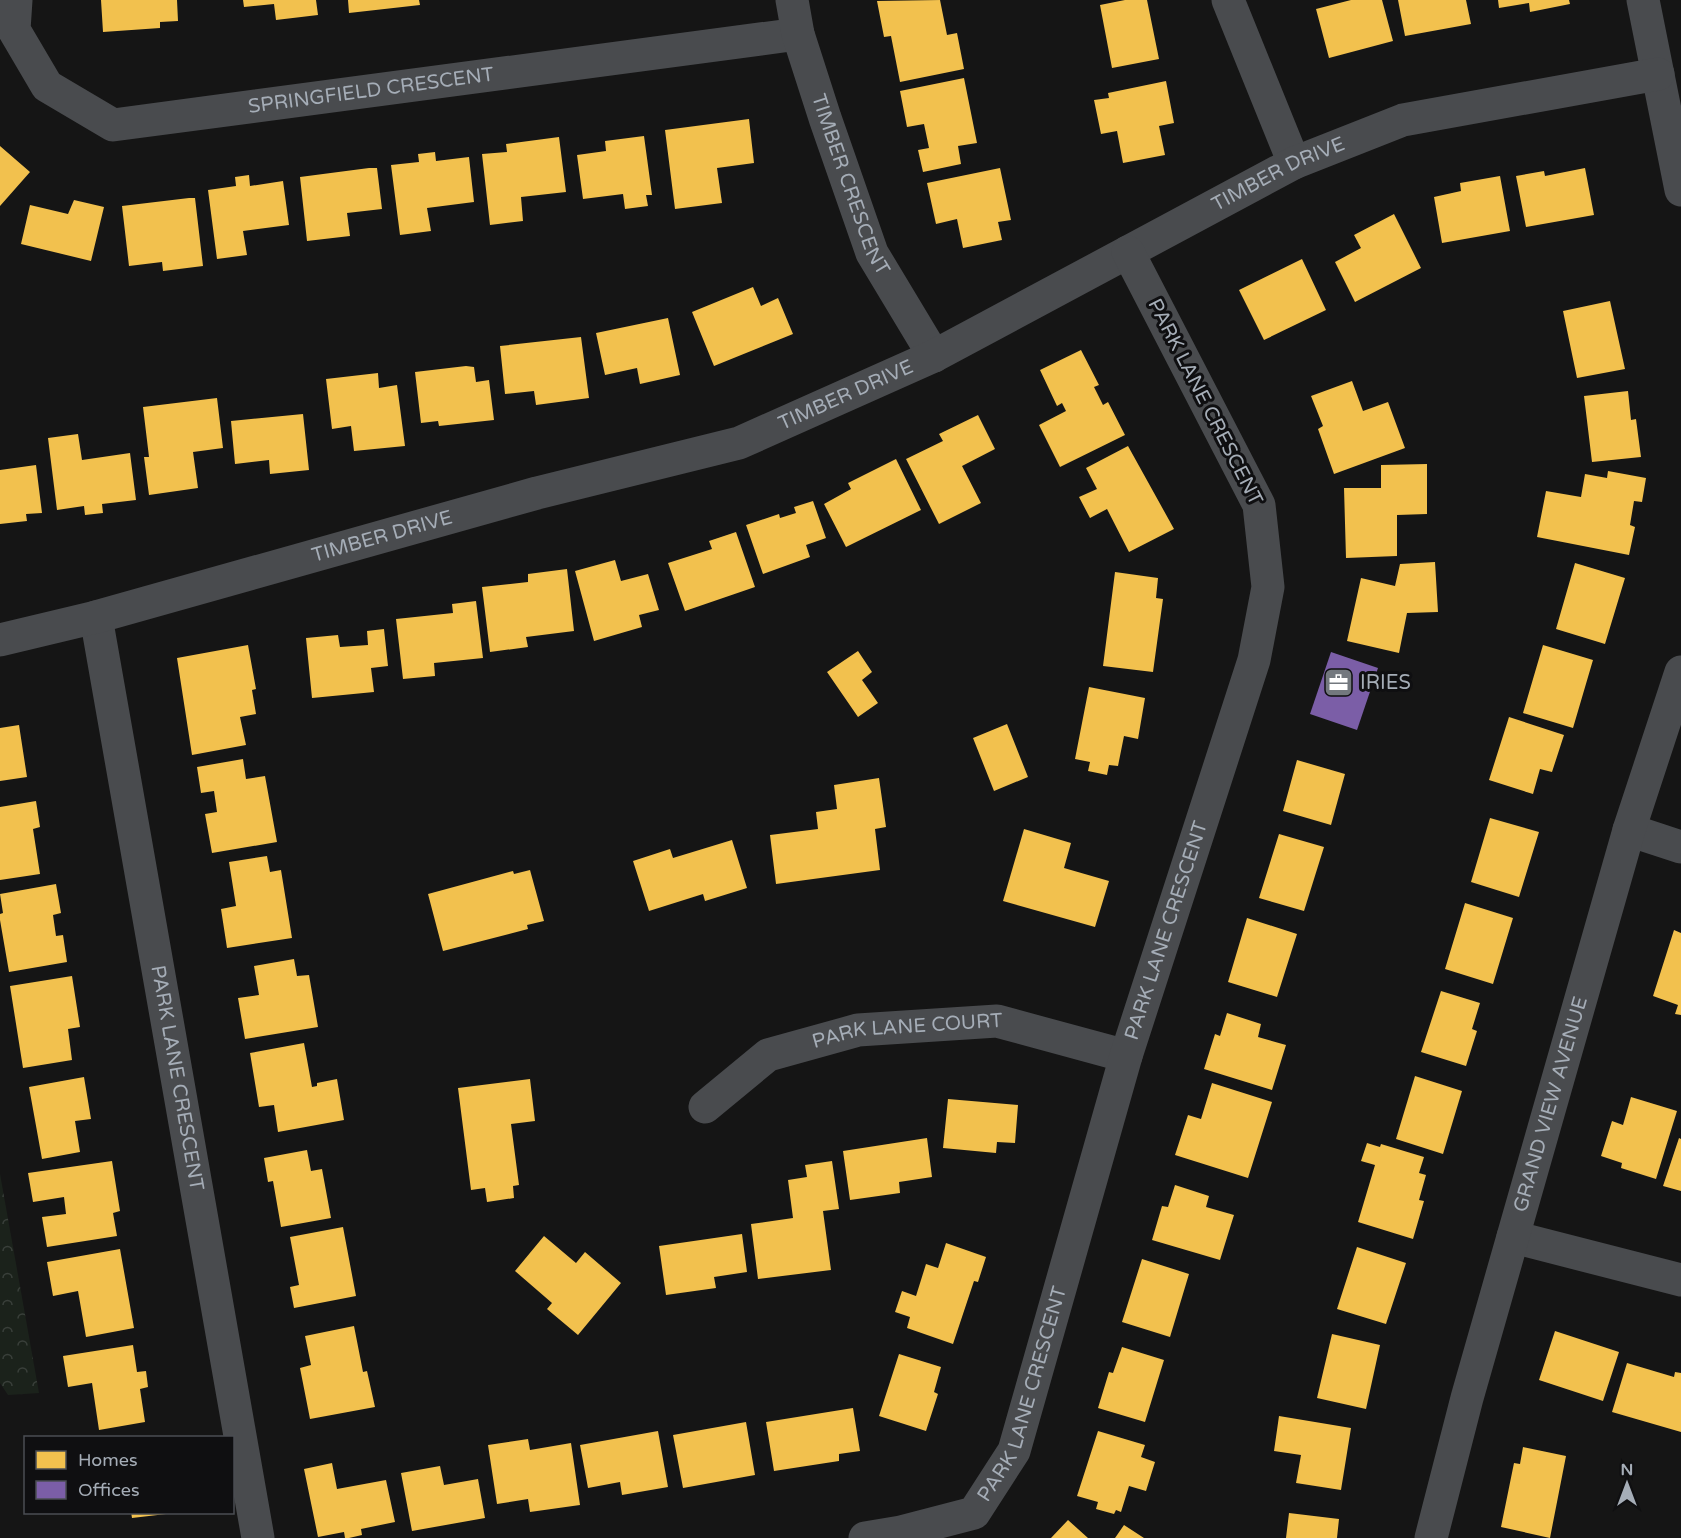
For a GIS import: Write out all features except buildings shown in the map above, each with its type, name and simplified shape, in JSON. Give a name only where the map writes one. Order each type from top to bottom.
[{"type":"street","name":"SPRINGFIELD CRESCENT","points":[[16,0],[14,30],[47,86],[113,125],[798,34]]},
{"type":"street","name":"TIMBER CRESCENT","points":[[792,0],[798,34],[872,253],[934,356]]},
{"type":"street","points":[[1228,0],[1294,163]]},
{"type":"street","points":[[1643,0],[1681,190]]},
{"type":"street","name":"TIMBER DRIVE","points":[[0,640],[96,616],[537,493],[740,443],[934,356],[1294,163],[1403,120],[1658,74]]},
{"type":"street","name":"PARK LANE CRESCENT","points":[[865,1538],[901,1532],[974,1513],[1014,1451],[1126,1056],[1254,660],[1268,587],[1259,505],[1128,252]]},
{"type":"street","name":"PARK LANE CRESCENT","points":[[96,616],[258,1538]]},
{"type":"street","name":"GRAND VIEW AVENUE","points":[[1431,1538],[1513,1237],[1629,830],[1681,672]]},
{"type":"street","points":[[1629,830],[1681,847]]},
{"type":"street","name":"PARK LANE COURT","points":[[705,1107],[768,1054],[858,1030],[997,1021],[1126,1056]]},
{"type":"street","points":[[1513,1237],[1681,1280]]},
{"type":"green space","points":[[0,1174],[39,1393],[8,1395],[0,1383]]},
{"type":"place","name":"IRIES","points":[[1339,683]]}]
